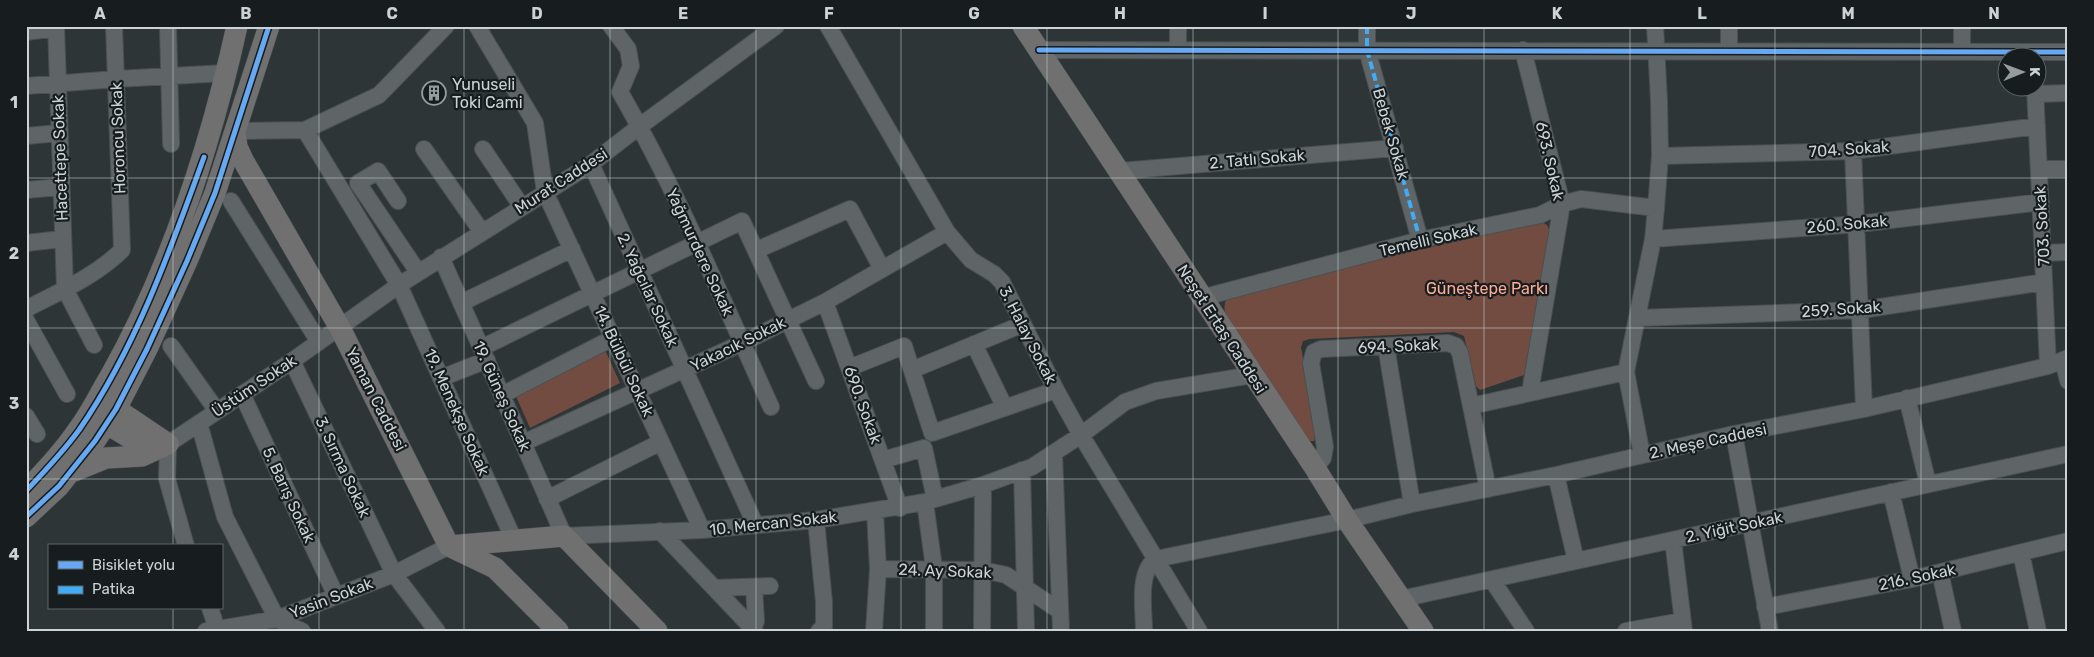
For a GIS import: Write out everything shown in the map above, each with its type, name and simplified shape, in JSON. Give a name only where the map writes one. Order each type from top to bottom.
[{"type":"main road","points":[[26,491],[104,413],[129,343],[162,272],[204,157],[236,26]]},
{"type":"main road","points":[[26,517],[72,472],[104,413],[147,350],[188,260],[215,193],[269,26]]},
{"type":"main road","name":"Neşet Ertaş Caddesi","points":[[1023,26],[1422,631]]},
{"type":"main road","name":"Yaman Caddesi","points":[[235,131],[237,147],[243,160],[340,328],[449,546]]},
{"type":"main road","points":[[104,413],[147,448],[165,446]]},
{"type":"main road","points":[[72,472],[106,458],[142,456],[165,446]]},
{"type":"main road","points":[[564,536],[657,631]]},
{"type":"main road","name":"10. Mercan Sokak","points":[[449,546],[564,536]]},
{"type":"main road","points":[[449,546],[495,568],[558,631]]},
{"type":"street","name":"Horoncu Sokak","points":[[65,289],[109,263],[122,250],[114,26]]},
{"type":"street","points":[[168,26],[171,144]]},
{"type":"street","points":[[235,131],[305,130],[378,95],[446,26]]},
{"type":"street","name":"14. Bülbül Sokak","points":[[477,26],[534,123],[545,192],[702,530]]},
{"type":"street","name":"Yağmurdere Sokak","points":[[611,26],[628,49],[631,66],[620,92],[640,126],[772,407]]},
{"type":"street","name":"Murat Caddesi","points":[[340,328],[418,272],[591,164],[776,26]]},
{"type":"street","name":"3. Halay Sokak","points":[[828,26],[948,232],[971,260],[994,274],[1002,282],[1080,435],[1199,631]]},
{"type":"street","points":[[1178,26],[1178,50]]},
{"type":"street","name":"Bebek Sokak","points":[[1367,26],[1367,50],[1420,240]]},
{"type":"street","points":[[1642,455],[1626,372],[1653,239],[1656,208],[1660,156],[1655,26]]},
{"type":"street","points":[[1729,26],[1729,50]]},
{"type":"street","points":[[1962,26],[1962,52]]},
{"type":"street","points":[[26,32],[56,27]]},
{"type":"street","name":"Hacettepe Sokak","points":[[56,27],[65,289]]},
{"type":"street","points":[[1039,50],[1729,50],[1996,53]]},
{"type":"street","name":"693. Sokak","points":[[1523,50],[1562,204],[1530,392]]},
{"type":"street","points":[[2046,53],[2068,52]]},
{"type":"street","points":[[26,86],[226,73]]},
{"type":"street","points":[[2046,92],[2068,93]]},
{"type":"street","name":"703. Sokak","points":[[2035,98],[2044,282],[2060,361],[2068,381]]},
{"type":"street","name":"704. Sokak","points":[[1660,156],[1853,151],[2037,126]]},
{"type":"street","name":"19. Menekşe Sokak","points":[[305,130],[399,285],[514,540]]},
{"type":"street","points":[[26,136],[59,133]]},
{"type":"street","name":"2. Tatlı Sokak","points":[[1120,171],[1395,148]]},
{"type":"street","points":[[424,149],[482,232]]},
{"type":"street","points":[[483,149],[522,207]]},
{"type":"street","points":[[1853,151],[1858,224],[1864,408]]},
{"type":"street","name":"2. Yağcılar Sokak","points":[[591,164],[755,524]]},
{"type":"street","points":[[2039,170],[2068,169]]},
{"type":"street","points":[[343,192],[378,170],[398,201]]},
{"type":"street","points":[[358,183],[418,272]]},
{"type":"street","points":[[26,190],[61,187]]},
{"type":"street","name":"Temelli Sokak","points":[[1201,298],[1420,240],[1540,215],[1562,204],[1581,199],[1656,208]]},
{"type":"street","points":[[232,201],[319,342]]},
{"type":"street","name":"260. Sokak","points":[[1653,239],[1858,224],[2041,202]]},
{"type":"street","points":[[757,250],[850,209],[882,269]]},
{"type":"street","points":[[441,378],[593,294],[742,221],[816,381]]},
{"type":"street","name":"Yakacık Sokak","points":[[523,443],[789,320],[825,302],[948,232]]},
{"type":"street","points":[[26,242],[62,239]]},
{"type":"street","points":[[461,302],[572,249]]},
{"type":"street","points":[[2043,253],[2068,252]]},
{"type":"street","name":"19. Güneş Sokak","points":[[441,257],[564,536]]},
{"type":"street","name":"259. Sokak","points":[[1637,318],[1861,310],[2044,282]]},
{"type":"street","points":[[26,309],[65,289],[94,344]]},
{"type":"street","name":"690. Sokak","points":[[825,302],[900,508]]},
{"type":"street","points":[[26,320],[66,394]]},
{"type":"street","points":[[912,370],[1023,324]]},
{"type":"street","name":"Üstüm Sokak","points":[[165,446],[340,328]]},
{"type":"street","points":[[502,395],[613,338]]},
{"type":"street","name":"694. Sokak","points":[[1315,468],[1323,458],[1325,448],[1311,363],[1312,355],[1321,349],[1448,343],[1456,346],[1460,353],[1488,489]]},
{"type":"street","points":[[974,344],[1005,408]]},
{"type":"street","points":[[170,346],[218,411]]},
{"type":"street","points":[[849,368],[904,346],[932,433],[1056,390]]},
{"type":"street","points":[[1386,346],[1412,504]]},
{"type":"street","name":"3. Sırma Sokak","points":[[292,361],[394,574],[437,631]]},
{"type":"street","name":"2. Meşe Caddesi","points":[[1156,559],[1347,520],[1412,504],[1556,475],[1734,434],[1864,408],[2060,361]]},
{"type":"street","points":[[1471,406],[1626,372]]},
{"type":"street","name":"10. Mercan Sokak","points":[[564,536],[702,530],[816,520],[900,508],[930,501],[983,485],[1022,470],[1054,454],[1125,402],[1156,391],[1252,375]]},
{"type":"street","name":"5. Barış Sokak","points":[[242,394],[336,596]]},
{"type":"street","points":[[1907,398],[1928,484]]},
{"type":"street","points":[[26,416],[37,434]]},
{"type":"street","points":[[200,423],[225,517],[277,619],[302,631]]},
{"type":"street","points":[[1734,434],[1770,631]]},
{"type":"street","points":[[547,499],[661,442]]},
{"type":"street","points":[[165,446],[167,479],[185,544]]},
{"type":"street","points":[[883,460],[924,448],[930,501],[934,568],[934,631]]},
{"type":"street","points":[[1054,454],[1061,631]]},
{"type":"street","name":"2. Yiğit Sokak","points":[[1401,600],[2068,454]]},
{"type":"street","points":[[1022,470],[1026,631]]},
{"type":"street","points":[[1556,475],[1576,561]]},
{"type":"street","points":[[982,631],[983,485]]},
{"type":"street","points":[[1891,492],[1912,579]]},
{"type":"street","points":[[874,631],[878,569],[875,512]]},
{"type":"street","points":[[816,520],[824,602],[824,627],[818,631]]},
{"type":"street","points":[[660,531],[754,630]]},
{"type":"street","points":[[1626,631],[1683,626],[1673,540]]},
{"type":"street","name":"216. Sokak","points":[[1765,607],[1912,579],[2068,541]]},
{"type":"street","name":"Yasin Sokak","points":[[212,630],[277,619],[394,574],[449,546]]},
{"type":"street","points":[[2021,553],[2038,631]]},
{"type":"street","points":[[1144,631],[1144,579],[1147,567],[1156,559]]},
{"type":"street","name":"24. Ay Sokak","points":[[878,569],[934,568],[983,570],[1006,574],[1060,611]]},
{"type":"street","points":[[1940,572],[1953,631]]},
{"type":"street","points":[[1492,580],[1526,631]]},
{"type":"street","points":[[714,588],[762,586],[754,630]]},
{"type":"street","points":[[210,610],[212,630]]},
{"type":"green space","name":"Güneştepe Parkı","points":[[1542,222],[1547,225],[1551,234],[1524,375],[1480,390],[1476,386],[1464,336],[1454,332],[1310,339],[1303,341],[1301,347],[1316,435],[1314,441],[1309,441],[1225,313],[1227,299],[1231,294],[1238,291]]},
{"type":"green space","points":[[605,350],[620,383],[530,428],[515,394]]},
{"type":"marked path","points":[[1367,26],[1367,50],[1420,240]]},
{"type":"cycle path","points":[[26,517],[59,486],[95,441],[116,409],[147,349],[187,261],[215,193],[269,26]]},
{"type":"cycle path","points":[[1039,50],[2068,52]]},
{"type":"cycle path","points":[[26,491],[79,430],[118,366],[165,263],[204,157]]},
{"type":"place","name":"Yunuseli Toki Cami","points":[[434,93]]}]
